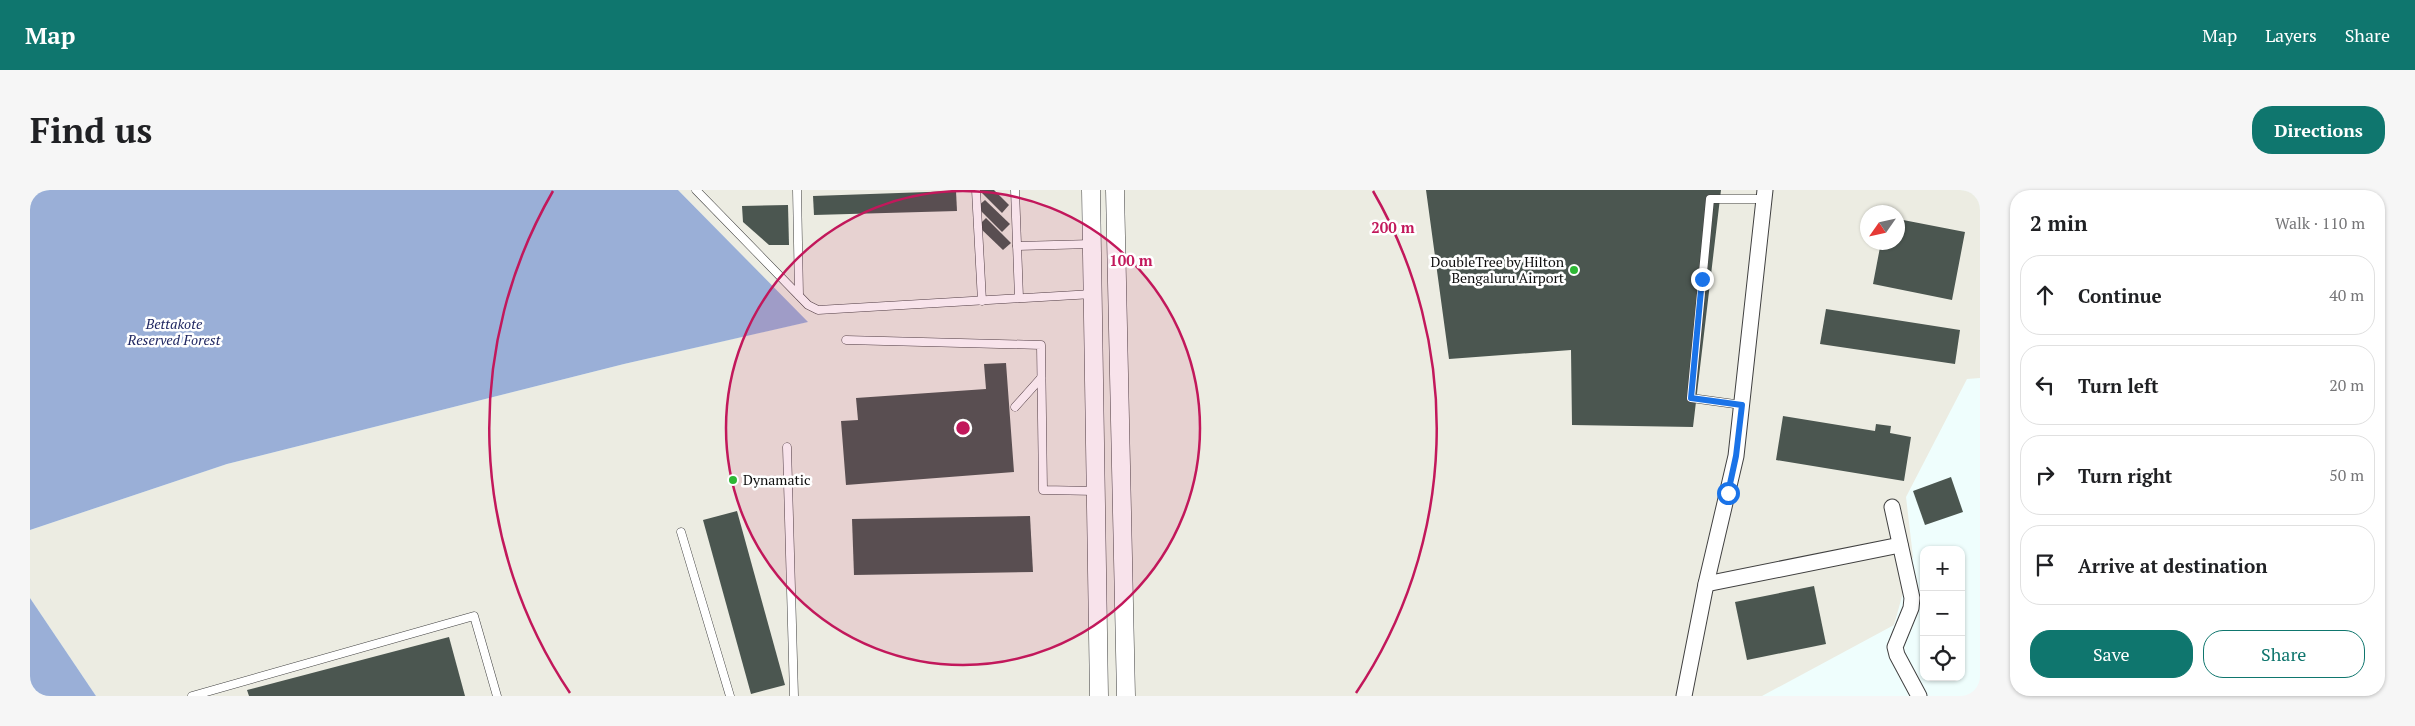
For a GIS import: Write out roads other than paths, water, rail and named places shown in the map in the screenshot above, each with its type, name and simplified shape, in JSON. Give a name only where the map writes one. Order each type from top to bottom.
[{"type":"street","points":[[1091,190],[1099,696]]},
{"type":"street","points":[[1115,190],[1126,696]]},
{"type":"street","points":[[1684,696],[1706,584],[1736,456],[1765,195]]},
{"type":"street","points":[[1892,507],[1912,602],[1895,647],[1900,662],[1919,696]]},
{"type":"street","points":[[1706,584],[1900,545]]},
{"type":"lane","points":[[696,190],[814,309],[1093,294]]},
{"type":"lane","points":[[797,190],[799,295]]},
{"type":"lane","points":[[976,190],[982,301]]},
{"type":"lane","points":[[1015,190],[1019,298]]},
{"type":"lane","points":[[1742,405],[1691,398],[1710,199],[1765,195]]},
{"type":"lane","points":[[1017,246],[1092,244]]},
{"type":"lane","points":[[846,340],[1041,345],[1043,490],[1096,491]]},
{"type":"lane","points":[[1015,407],[1041,378]]},
{"type":"lane","points":[[787,447],[794,696]]},
{"type":"lane","points":[[681,532],[730,696]]},
{"type":"lane","points":[[192,696],[474,616],[497,696]]},
{"type":"place","name":"DoubleTree by Hilton Bengaluru Airport","points":[[1574,270]]},
{"type":"place","name":"Dynamatic","points":[[733,480]]},
{"type":"park label","name":"Bettakote Reserved Forest","points":[[174,332]]}]
